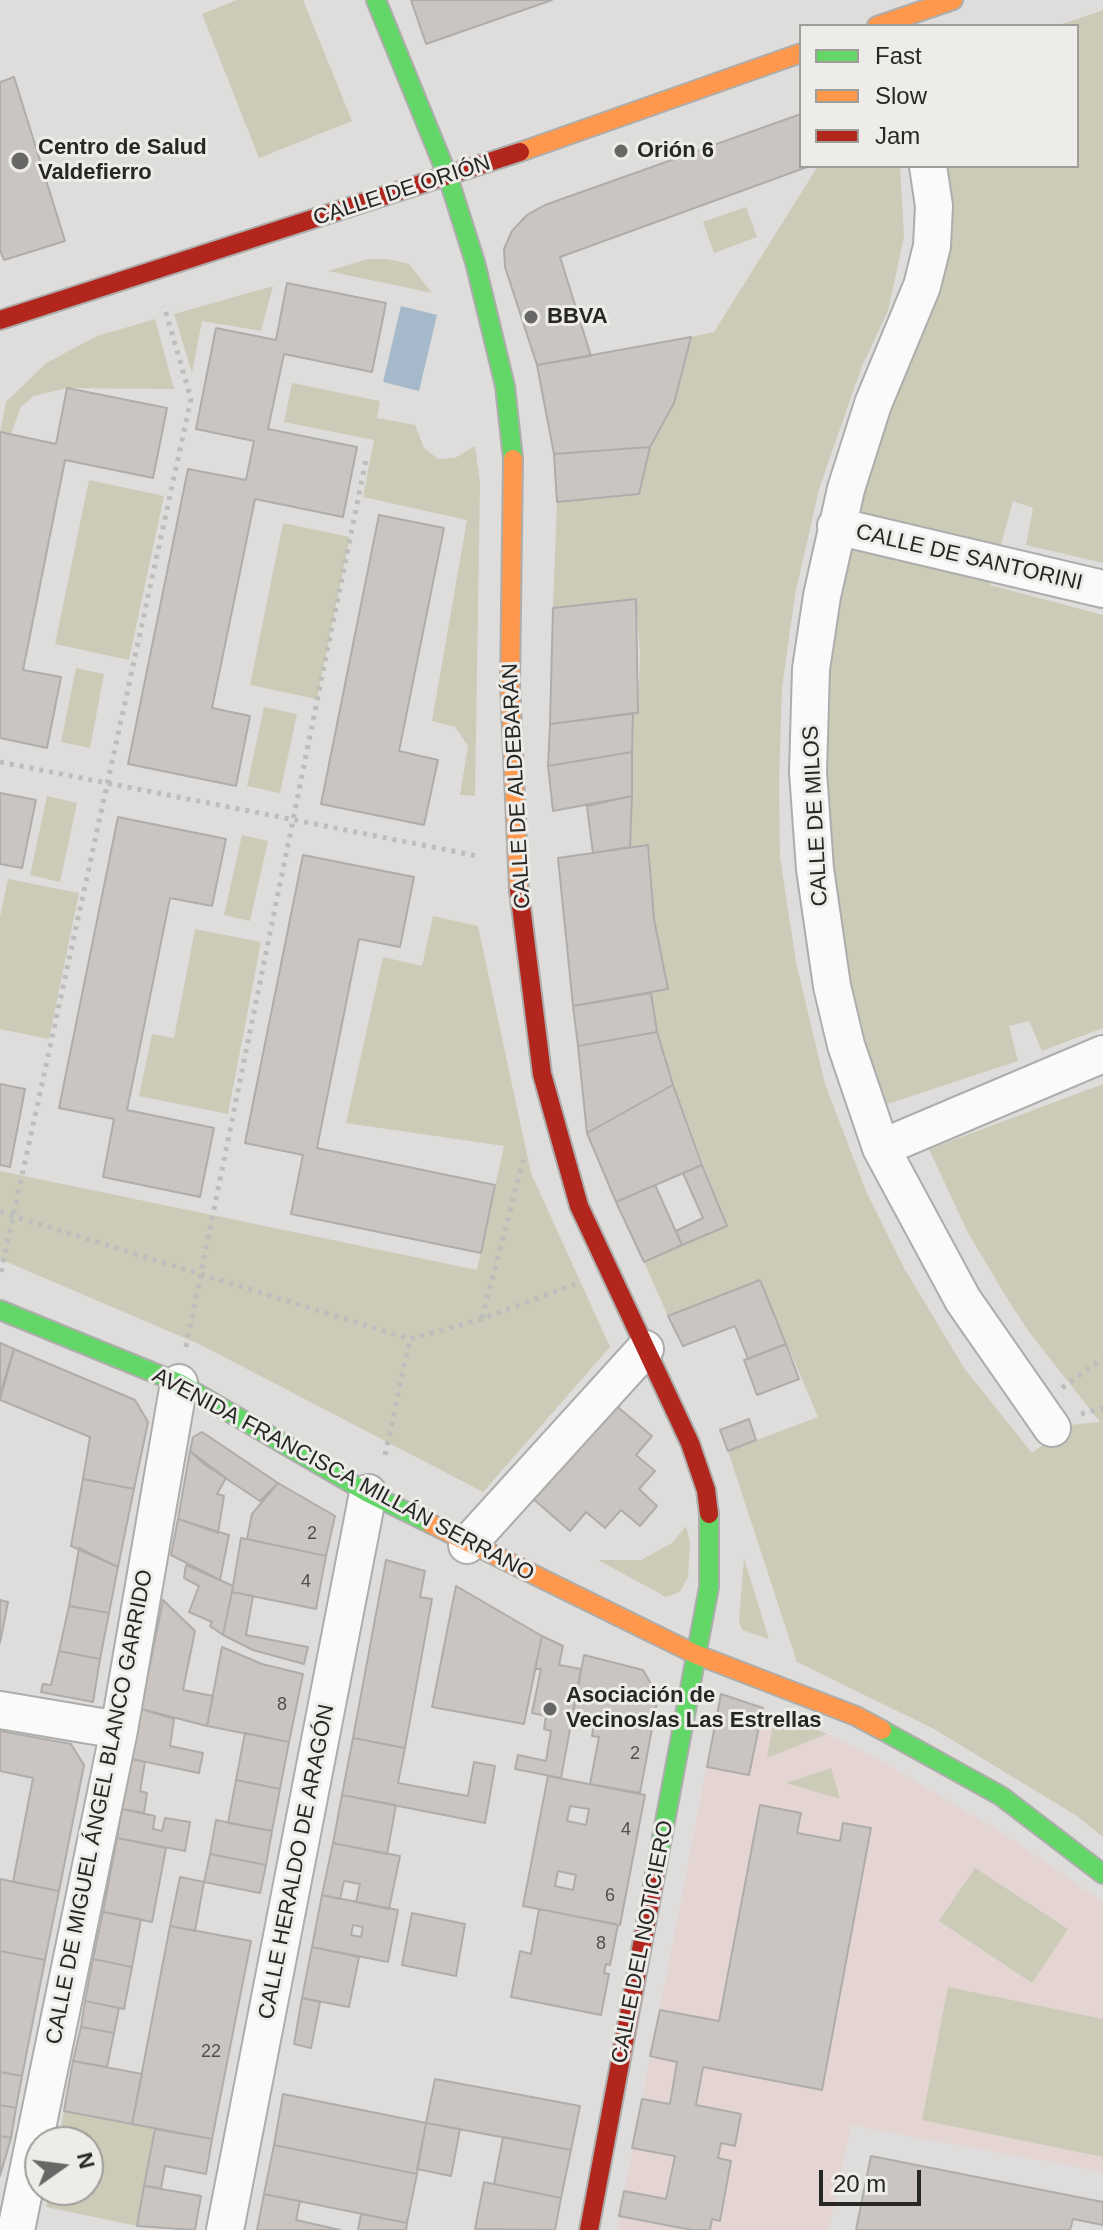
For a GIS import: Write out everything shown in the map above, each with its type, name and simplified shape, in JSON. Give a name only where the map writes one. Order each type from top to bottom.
[{"type":"street","name":"CALLE DE ALDEBARÁN","points":[[376,0],[448,177],[497,348],[513,451],[510,684],[516,863],[542,1074],[579,1206],[690,1443],[706,1490],[711,1562],[695,1654]]},
{"type":"street","points":[[886,24],[953,0]]},
{"type":"street","name":"CALLE DE ORIÓN","points":[[0,320],[448,177],[799,54]]},
{"type":"street","name":"CALLE DE MILOS","points":[[928,168],[934,206],[932,246],[922,286],[873,404],[836,526],[811,669],[808,772],[815,869],[832,986],[846,1045],[881,1148],[963,1300],[1052,1428]]},
{"type":"street","name":"CALLE DE SANTORINI","points":[[836,526],[1103,589]]},
{"type":"street","points":[[881,1148],[1103,1054]]},
{"type":"street","name":"AVENIDA FRANCISCA MILLÁN SERRANO","points":[[0,1310],[179,1383],[368,1493],[467,1545],[695,1654],[856,1716],[923,1750],[1001,1796],[1103,1874]]},
{"type":"street","points":[[467,1545],[645,1349]]},
{"type":"street","name":"CALLE DE MIGUEL ÁNGEL BLANCO GARRIDO","points":[[16,2230],[119,1730],[179,1383]]},
{"type":"street","name":"CALLE HERALDO DE ARAGÓN","points":[[225,2230],[368,1493]]},
{"type":"street","name":"CALLE DEL NOTICIERO","points":[[589,2230],[695,1654]]},
{"type":"street","points":[[0,1710],[119,1730]]},
{"type":"path","points":[[0,1278],[191,399],[153,271]]},
{"type":"path","points":[[179,1383],[367,455]]},
{"type":"path","points":[[0,762],[516,863]]},
{"type":"path","points":[[482,1319],[525,1153]]},
{"type":"path","points":[[0,1212],[410,1339],[482,1319],[575,1284],[605,1261]]},
{"type":"path","points":[[385,1455],[410,1339]]},
{"type":"path","points":[[1050,1378],[1059,1390],[1103,1360]]},
{"type":"shaded area","points":[[721,1694],[827,1734],[885,1763],[1007,1836],[1103,1902],[1103,2172],[851,2125],[829,2230],[617,2230]]},
{"type":"green space","points":[[237,0],[303,0],[352,121],[259,158],[202,14]]},
{"type":"green space","points":[[1103,10],[1103,563],[1026,545],[1033,508],[1013,501],[990,585],[1103,615],[1103,1028],[1042,1051],[1029,1021],[1009,1026],[1018,1061],[875,1108],[829,931],[820,672],[939,168],[1079,168],[1079,24],[1063,24]]},
{"type":"green space","points":[[817,168],[900,168],[904,237],[888,311],[862,366],[819,489],[795,595],[782,688],[780,857],[796,962],[825,1084],[866,1191],[904,1268],[964,1368],[1032,1453],[1069,1425],[1100,1422],[1029,1332],[1008,1300],[968,1233],[929,1149],[1103,1084],[1103,1837],[1077,1816],[934,1729],[797,1662],[728,1451],[818,1417],[760,1280],[668,1316],[644,1262],[727,1226],[673,1085],[657,1032],[651,993],[667,989],[654,919],[648,845],[630,847],[633,713],[638,713],[640,655],[636,599],[553,608],[557,502],[650,447],[674,403],[691,337],[714,332]]},
{"type":"green space","points":[[746,207],[757,237],[714,253],[703,222]]},
{"type":"green space","points":[[368,259],[388,259],[409,264],[432,293],[328,271]]},
{"type":"green space","points":[[273,286],[261,331],[202,321],[192,373],[174,314]]},
{"type":"green space","points":[[155,319],[174,389],[67,388],[34,396],[21,407],[11,434],[0,432],[6,402],[46,363],[97,336]]},
{"type":"green space","points":[[292,383],[380,401],[377,418],[415,425],[424,448],[438,459],[455,458],[475,446],[480,482],[475,796],[460,795],[468,746],[455,727],[432,721],[467,520],[363,497],[374,440],[284,422]]},
{"type":"green space","points":[[89,480],[164,496],[129,660],[55,644]]},
{"type":"green space","points":[[283,523],[350,537],[317,699],[250,685]]},
{"type":"green space","points":[[76,668],[104,674],[90,748],[61,742]]},
{"type":"green space","points":[[264,707],[297,714],[280,793],[247,786]]},
{"type":"green space","points":[[47,796],[77,803],[60,882],[30,875]]},
{"type":"green space","points":[[242,835],[268,841],[250,921],[224,915]]},
{"type":"green space","points":[[8,879],[79,893],[49,1039],[0,1029],[0,917]]},
{"type":"green space","points":[[433,916],[478,926],[531,1173],[610,1347],[483,1492],[201,1345],[0,1259],[0,1171],[477,1270],[504,1146],[346,1123],[383,957],[422,966]]},
{"type":"green space","points":[[195,929],[261,942],[228,1114],[139,1096],[152,1034],[174,1038]]},
{"type":"green space","points":[[686,1526],[690,1542],[688,1577],[680,1592],[666,1597],[598,1560],[641,1560],[672,1543]]},
{"type":"green space","points":[[744,1559],[769,1639],[742,1630],[739,1620]]},
{"type":"green space","points":[[775,1713],[795,1720],[827,1734],[767,1758]]},
{"type":"green space","points":[[831,1768],[840,1799],[786,1783]]},
{"type":"green space","points":[[975,1868],[1068,1929],[1032,1983],[939,1921]]},
{"type":"green space","points":[[948,1987],[1103,2019],[1103,2157],[922,2120]]},
{"type":"green space","points":[[64,2111],[155,2129],[137,2226],[46,2207],[104,2206],[104,2126],[61,2126]]},
{"type":"water","points":[[401,306],[437,315],[419,391],[383,382]]},
{"type":"building","points":[[411,0],[552,0],[426,44]]},
{"type":"building","name":"Centro de Salud Valdefierro","points":[[14,77],[65,241],[4,260],[0,250],[0,82]]},
{"type":"building","points":[[799,115],[799,168],[805,168],[560,257],[591,356],[537,365],[505,267],[504,249],[512,231],[527,215],[545,205]]},
{"type":"building","points":[[287,283],[386,303],[372,372],[284,354],[268,429],[357,447],[343,517],[255,499],[212,708],[250,716],[236,786],[128,764],[188,469],[246,480],[254,441],[196,429],[216,328],[276,340]]},
{"type":"building","points":[[691,337],[674,403],[650,447],[554,454],[537,365]]},
{"type":"building","points":[[67,388],[167,408],[153,478],[65,460],[23,670],[61,677],[47,748],[0,738],[0,432],[56,444]]},
{"type":"building","points":[[650,447],[639,494],[557,502],[554,454]]},
{"type":"building","points":[[379,515],[444,528],[399,751],[438,760],[424,825],[321,804]]},
{"type":"building","points":[[636,599],[638,713],[550,724],[553,608]]},
{"type":"building","points":[[633,713],[632,752],[548,766],[550,724]]},
{"type":"building","points":[[632,752],[632,796],[553,811],[548,766]]},
{"type":"building","points":[[0,793],[36,800],[22,868],[0,864]]},
{"type":"building","points":[[632,796],[630,847],[593,853],[587,806]]},
{"type":"building","points":[[118,817],[226,839],[212,906],[170,898],[127,1110],[214,1128],[200,1197],[103,1177],[114,1119],[59,1108]]},
{"type":"building","points":[[648,845],[654,919],[668,989],[573,1006],[558,858]]},
{"type":"building","points":[[303,855],[414,877],[400,947],[359,939],[317,1148],[495,1185],[481,1253],[291,1214],[303,1155],[245,1143]]},
{"type":"building","points":[[651,993],[657,1032],[578,1046],[573,1006]]},
{"type":"building","points":[[657,1032],[673,1085],[587,1133],[578,1046]]},
{"type":"building","points":[[0,1084],[25,1089],[10,1167],[0,1165]]},
{"type":"building","points":[[673,1085],[702,1165],[616,1202],[587,1133]]},
{"type":"building","points":[[702,1165],[727,1226],[682,1245],[676,1231],[703,1218],[683,1173]]},
{"type":"building","points":[[655,1185],[682,1245],[644,1262],[616,1202]]},
{"type":"building","points":[[760,1280],[786,1344],[748,1359],[735,1326],[683,1346],[668,1316]]},
{"type":"building","points":[[0,1343],[14,1349],[0,1394]]},
{"type":"building","points":[[786,1344],[799,1379],[757,1395],[744,1360]]},
{"type":"building","points":[[14,1349],[135,1400],[148,1422],[134,1489],[83,1479],[90,1437],[0,1400]]},
{"type":"building","points":[[613,1403],[652,1436],[636,1455],[655,1471],[639,1489],[657,1506],[640,1526],[621,1510],[605,1528],[586,1512],[570,1531],[531,1497]]},
{"type":"building","points":[[749,1419],[756,1440],[728,1451],[720,1430]]},
{"type":"building","points":[[202,1432],[278,1483],[260,1501],[204,1464],[190,1451],[193,1437]]},
{"type":"building","points":[[190,1451],[226,1478],[217,1494],[224,1496],[218,1533],[178,1519]]},
{"type":"building","points":[[83,1479],[134,1489],[118,1567],[71,1546]]},
{"type":"building","points":[[278,1483],[335,1516],[326,1556],[247,1539],[252,1514]]},
{"type":"building","points":[[178,1519],[229,1535],[220,1580],[171,1555]]},
{"type":"building","points":[[241,1538],[326,1556],[316,1609],[232,1592]]},
{"type":"building","points":[[79,1548],[118,1567],[109,1613],[69,1606]]},
{"type":"building","points":[[386,1560],[425,1571],[420,1597],[432,1599],[405,1748],[353,1738]]},
{"type":"building","points":[[186,1565],[233,1586],[223,1635],[210,1626],[212,1622],[189,1612],[199,1586],[184,1578]]},
{"type":"building","points":[[456,1586],[542,1636],[524,1724],[432,1707]]},
{"type":"building","points":[[232,1592],[253,1596],[246,1635],[308,1647],[304,1664],[253,1650],[223,1635]]},
{"type":"building","points":[[0,1600],[8,1602],[0,1643]]},
{"type":"building","points":[[163,1600],[195,1631],[183,1690],[213,1696],[207,1726],[141,1709]]},
{"type":"building","points":[[69,1606],[109,1613],[100,1659],[59,1651]]},
{"type":"building","points":[[542,1636],[563,1646],[559,1665],[581,1669],[561,1778],[515,1769],[518,1755],[546,1761],[551,1731],[544,1729],[546,1716],[532,1713],[541,1669],[535,1669]]},
{"type":"building","points":[[222,1647],[262,1664],[303,1674],[289,1742],[207,1726]]},
{"type":"building","points":[[59,1651],[100,1659],[93,1702],[41,1692],[43,1684],[51,1685]]},
{"type":"building","points":[[584,1655],[643,1670],[658,1696],[640,1793],[590,1784],[599,1737],[592,1736],[594,1723],[572,1718]]},
{"type":"building","points":[[721,1694],[763,1708],[749,1775],[707,1767]]},
{"type":"building","points":[[141,1709],[174,1719],[170,1746],[203,1753],[199,1773],[132,1759]]},
{"type":"building","points":[[0,1731],[71,1744],[84,1765],[59,1891],[13,1882],[33,1778],[0,1771]]},
{"type":"building","points":[[245,1733],[289,1742],[280,1789],[236,1780]]},
{"type":"building","points":[[353,1738],[405,1748],[398,1783],[468,1796],[474,1762],[495,1766],[485,1823],[342,1795]]},
{"type":"building","points":[[132,1759],[145,1762],[140,1791],[147,1793],[144,1813],[122,1809]]},
{"type":"building","points":[[548,1776],[645,1795],[620,1925],[523,1906]],"holes":[[[570,1806],[589,1809],[586,1825],[567,1821]],[[558,1871],[576,1875],[573,1890],[555,1886]]]},
{"type":"building","points":[[236,1780],[280,1789],[272,1831],[228,1823]]},
{"type":"building","points":[[342,1795],[396,1805],[387,1854],[333,1843]]},
{"type":"building","points":[[760,1805],[801,1813],[797,1833],[840,1841],[843,1823],[871,1828],[822,2090],[703,2067],[696,2105],[741,2114],[735,2146],[721,2143],[718,2158],[731,2161],[720,2221],[712,2219],[710,2230],[692,2230],[619,2216],[624,2191],[666,2199],[675,2156],[632,2148],[642,2099],[670,2104],[677,2062],[650,2056],[660,2010],[719,2021]]},
{"type":"building","points":[[122,1809],[155,1816],[153,1829],[162,1831],[165,1818],[190,1822],[185,1851],[117,1838]]},
{"type":"building","points":[[216,1820],[272,1831],[266,1865],[210,1854]]},
{"type":"building","points":[[117,1838],[166,1848],[152,1922],[103,1912]]},
{"type":"building","points":[[333,1843],[400,1856],[389,1909],[356,1902],[360,1884],[344,1881],[340,1899],[322,1895]]},
{"type":"building","points":[[210,1854],[266,1865],[260,1893],[204,1882]]},
{"type":"building","points":[[180,1877],[204,1882],[195,1931],[170,1926]]},
{"type":"building","points":[[0,1879],[59,1891],[45,1960],[0,1951]]},
{"type":"building","points":[[322,1895],[398,1910],[388,1962],[312,1947]],"holes":[[[353,1925],[363,1927],[361,1937],[351,1935]]]},
{"type":"building","points":[[539,1909],[618,1925],[610,1965],[606,1964],[604,1973],[609,1974],[601,2015],[511,1997],[520,1951],[531,1954]]},
{"type":"building","points":[[103,1912],[141,1919],[132,1967],[93,1959]]},
{"type":"building","points":[[412,1913],[465,1924],[456,1976],[402,1965]]},
{"type":"building","points":[[170,1926],[251,1941],[212,2139],[132,2124]]},
{"type":"building","points":[[312,1947],[359,1957],[349,2007],[302,1998]]},
{"type":"building","points":[[0,1951],[45,1960],[22,2076],[0,2072]]},
{"type":"building","points":[[93,1959],[132,1967],[124,2009],[85,2001]]},
{"type":"building","points":[[302,1998],[320,2002],[311,2048],[294,2044]]},
{"type":"building","points":[[85,2001],[119,2008],[114,2033],[81,2027]]},
{"type":"building","points":[[81,2027],[114,2033],[107,2067],[73,2061]]},
{"type":"building","points":[[73,2061],[142,2074],[132,2124],[64,2111]]},
{"type":"building","points":[[0,2072],[22,2076],[16,2108],[0,2105]]},
{"type":"building","points":[[435,2079],[580,2106],[571,2150],[426,2123]]},
{"type":"building","points":[[283,2094],[426,2123],[417,2174],[274,2145]]},
{"type":"building","points":[[0,2105],[16,2108],[11,2138],[0,2136]]},
{"type":"building","points":[[426,2123],[460,2129],[451,2176],[417,2169]]},
{"type":"building","points":[[155,2129],[212,2139],[206,2174],[165,2166],[161,2188],[144,2186]]},
{"type":"building","points":[[0,2136],[11,2138],[0,2176]]},
{"type":"building","points":[[503,2137],[571,2150],[561,2198],[494,2184]]},
{"type":"building","points":[[274,2145],[417,2174],[407,2223],[264,2194]]},
{"type":"building","points":[[871,2156],[1103,2202],[1103,2225],[1073,2219],[1070,2230],[856,2230]]},
{"type":"building","points":[[484,2182],[561,2198],[555,2230],[475,2229]]},
{"type":"building","points":[[144,2186],[201,2196],[195,2230],[137,2226]]},
{"type":"building","points":[[264,2194],[300,2201],[296,2220],[340,2230],[257,2230]]},
{"type":"building","points":[[361,2214],[407,2223],[406,2230],[358,2230]]},
{"type":"traffic: fast","points":[[376,0],[448,177],[475,262],[505,386],[513,459]]},
{"type":"traffic: fast","points":[[0,1310],[179,1383],[368,1493],[431,1524]]},
{"type":"traffic: fast","points":[[658,1859],[709,1587],[709,1514]]},
{"type":"traffic: fast","points":[[882,1730],[1001,1796],[1103,1874]]},
{"type":"traffic: slow","points":[[883,24],[953,0]]},
{"type":"traffic: slow","points":[[520,152],[799,54]]},
{"type":"traffic: slow","points":[[513,459],[510,684],[519,890]]},
{"type":"traffic: slow","points":[[431,1524],[695,1654],[856,1716],[882,1730]]},
{"type":"traffic: jam","points":[[0,320],[520,152]]},
{"type":"traffic: jam","points":[[519,890],[542,1074],[579,1206],[690,1443],[706,1490],[709,1514]]},
{"type":"traffic: jam","points":[[589,2230],[658,1859]]},
{"type":"place","name":"Orión 6","points":[[621,151]]},
{"type":"place","name":"Centro de Salud Valdefierro","points":[[20,161]]},
{"type":"place","name":"BBVA","points":[[531,317]]},
{"type":"place","name":"Asociación de Vecinos/as Las Estrellas","points":[[550,1709]]}]
